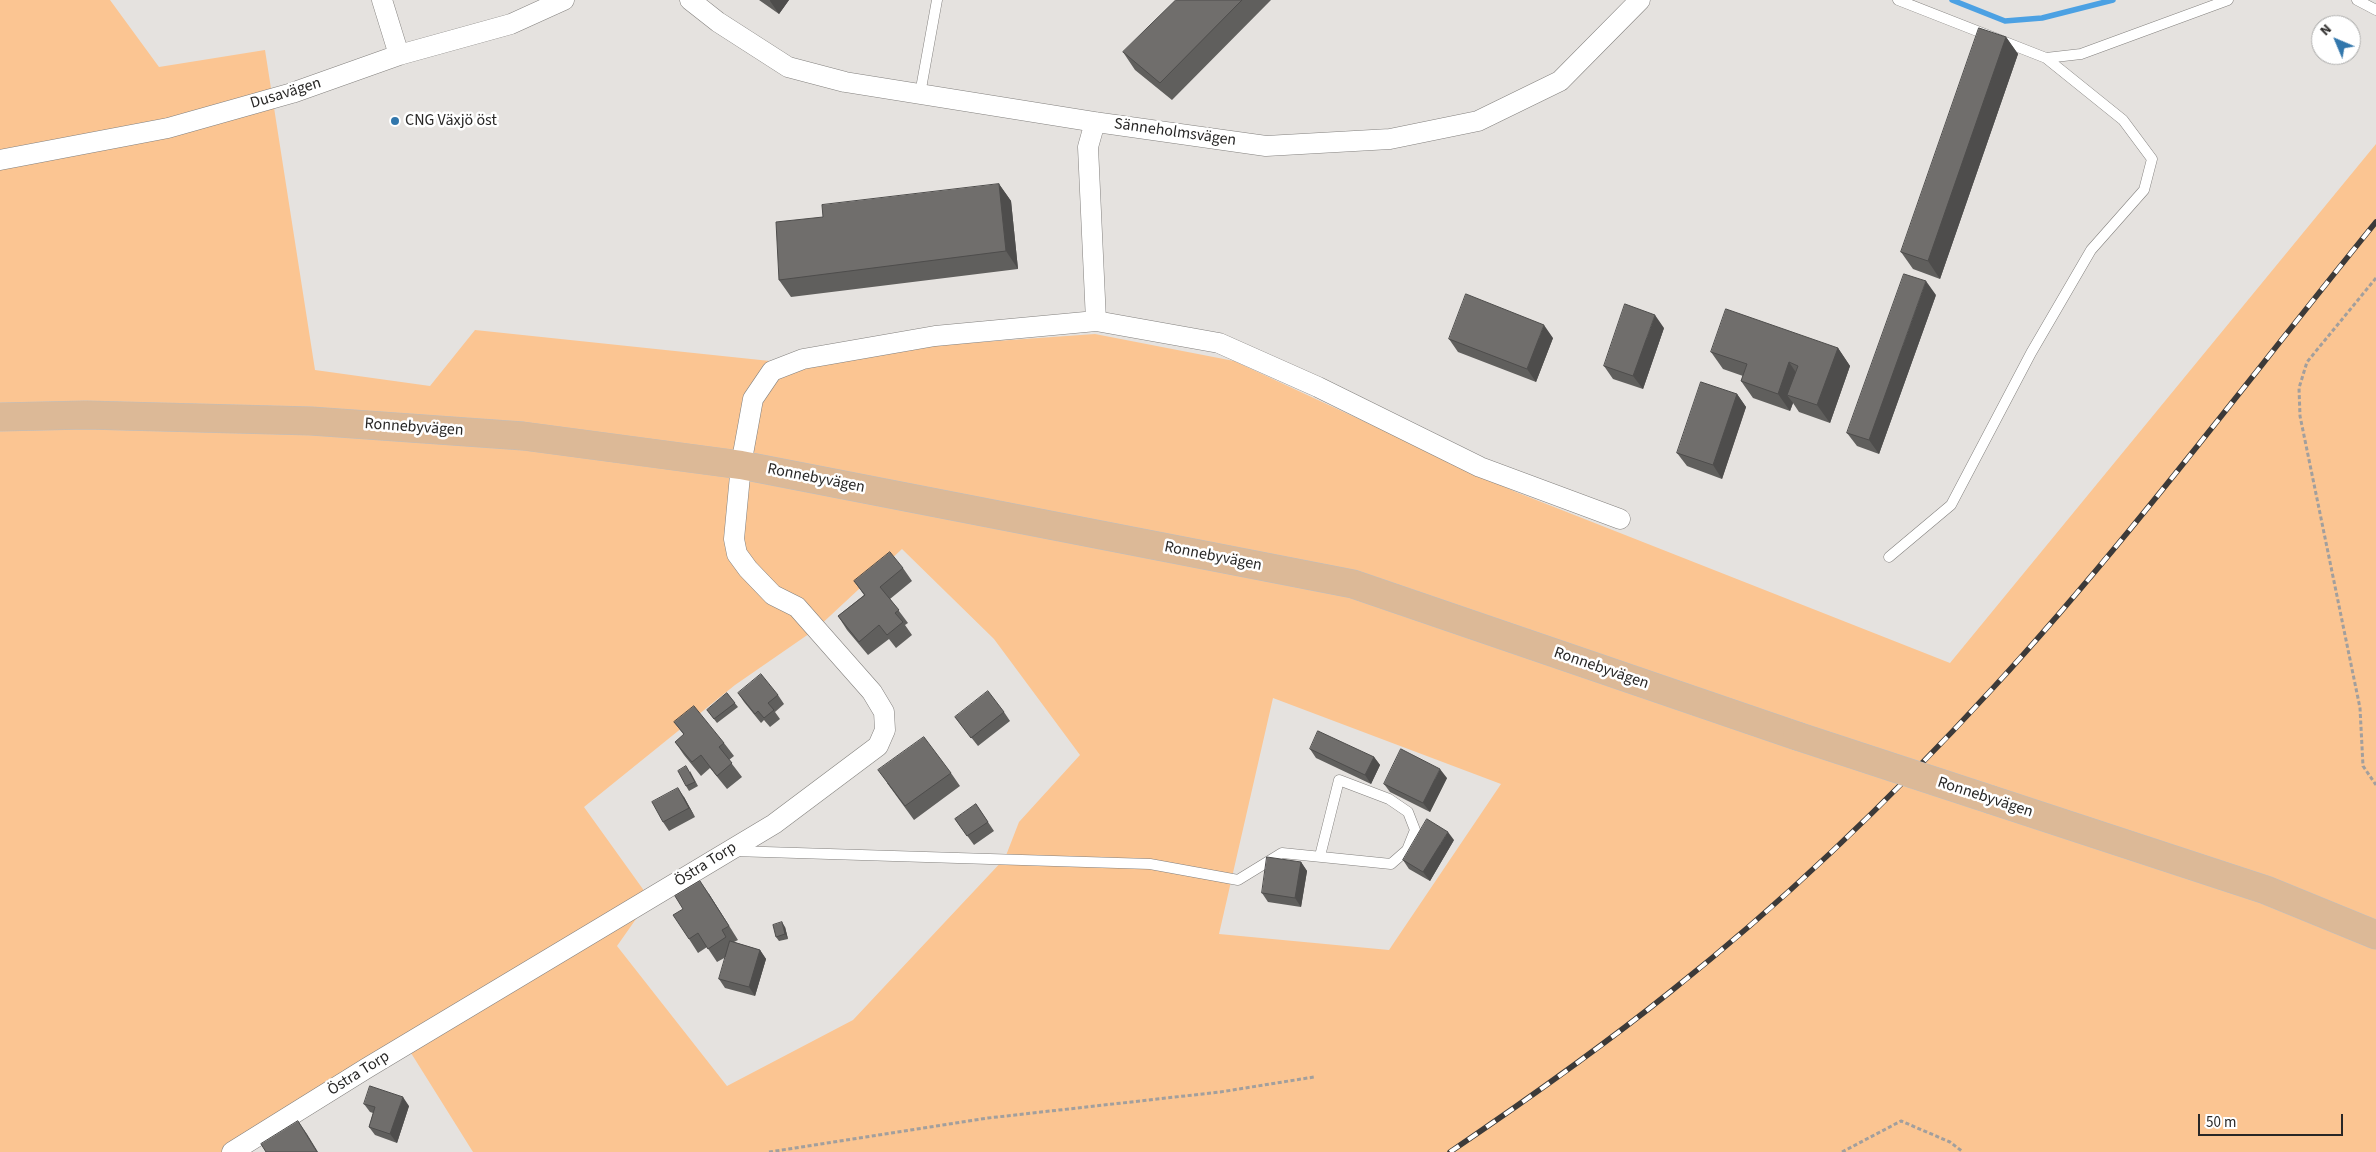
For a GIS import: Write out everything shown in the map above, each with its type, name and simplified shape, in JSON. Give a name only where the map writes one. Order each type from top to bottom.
[{"type":"main road","name":"Ronnebyvägen","points":[[0,417],[86,415],[312,421],[523,436],[741,465],[1353,584],[1797,736],[2266,890],[2376,935]]},
{"type":"street","points":[[382,0],[399,55]]},
{"type":"street","name":"Dusavägen","points":[[0,160],[168,128],[292,93],[399,55],[511,24],[564,0]]},
{"type":"street","name":"Sänneholmsvägen","points":[[690,0],[718,22],[788,67],[845,82],[1095,122],[1266,146],[1390,140],[1478,121],[1560,81],[1640,0]]},
{"type":"street","points":[[1095,122],[1088,147],[1096,321]]},
{"type":"street","name":"Östra Torp","points":[[232,1152],[367,1068],[774,824],[878,746],[885,730],[884,712],[872,692],[797,607],[773,595],[748,569],[737,554],[734,539],[741,465],[752,399],[772,371],[803,359],[934,336],[1096,321],[1219,343],[1318,386],[1480,467],[1620,519]]},
{"type":"lane","points":[[920,94],[937,0]]},
{"type":"lane","points":[[1889,557],[1951,504],[2031,353],[2091,250],[2144,190],[2152,159],[2124,120],[2046,58],[1898,0]]},
{"type":"lane","points":[[2046,58],[2081,54],[2228,0]]},
{"type":"lane","points":[[2357,0],[2376,10]]},
{"type":"lane","points":[[727,851],[1150,864],[1238,880],[1282,853],[1391,864],[1407,850],[1415,830],[1408,812],[1388,799],[1339,780],[1320,856]]},
{"type":"path","points":[[2376,278],[2307,362],[2299,388],[2300,416],[2360,708],[2363,766],[2376,785]]},
{"type":"path","points":[[769,1152],[988,1118],[1220,1092],[1314,1077]]},
{"type":"path","points":[[1842,1152],[1902,1121],[1950,1142],[1963,1152]]},
{"type":"shaded area","points":[[0,0],[110,0],[159,67],[265,50],[315,370],[430,386],[475,330],[770,361],[954,344],[1095,334],[1234,361],[1516,492],[1950,663],[2376,144],[2376,1152],[473,1152],[406,1045],[232,1152],[0,1152]],"holes":[[[902,549],[994,639],[1080,755],[1019,822],[1005,858],[853,1020],[727,1086],[617,946],[650,899],[584,807],[735,685],[816,629]],[[1273,698],[1501,784],[1389,950],[1219,934]]]},
{"type":"building","points":[[1176,0],[1242,0],[1160,83],[1123,52]]},
{"type":"building","points":[[1979,28],[2006,37],[1928,261],[1901,252]]},
{"type":"building","points":[[999,184],[1006,251],[779,280],[776,222],[823,217],[822,205]]},
{"type":"building","points":[[1904,274],[1926,281],[1869,440],[1847,433]]},
{"type":"building","points":[[1466,294],[1544,325],[1527,369],[1449,339]]},
{"type":"building","points":[[1625,304],[1655,315],[1633,376],[1604,366]]},
{"type":"building","points":[[1726,309],[1838,348],[1817,405],[1787,395],[1798,366],[1789,362],[1778,394],[1741,381],[1747,364],[1711,352]]},
{"type":"building","points":[[1701,382],[1737,394],[1713,465],[1677,453]]},
{"type":"building","points":[[890,552],[903,568],[880,587],[899,610],[895,613],[903,622],[887,635],[879,625],[859,642],[838,616],[865,595],[854,581]]},
{"type":"building","points":[[761,674],[778,695],[768,703],[774,710],[764,718],[758,711],[755,714],[738,693]]},
{"type":"building","points":[[988,691],[1004,712],[971,738],[955,717]]},
{"type":"building","points":[[727,693],[735,703],[714,719],[707,710]]},
{"type":"building","points":[[694,706],[724,743],[719,747],[732,763],[717,776],[701,755],[692,762],[675,742],[684,734],[674,722]]},
{"type":"building","points":[[1318,731],[1374,757],[1365,775],[1310,749]]},
{"type":"building","points":[[924,737],[951,773],[905,806],[878,770]]},
{"type":"building","points":[[1401,749],[1440,769],[1423,803],[1384,784]]},
{"type":"building","points":[[686,766],[695,782],[686,786],[678,771]]},
{"type":"building","points":[[678,788],[689,808],[663,822],[652,802]]},
{"type":"building","points":[[976,804],[988,822],[967,836],[955,819]]},
{"type":"building","points":[[1427,819],[1448,832],[1423,872],[1403,860]]},
{"type":"building","points":[[1267,857],[1301,862],[1295,898],[1262,893]]},
{"type":"building","points":[[700,881],[729,926],[722,930],[726,937],[708,949],[698,933],[689,939],[673,915],[683,909],[675,896]]},
{"type":"building","points":[[782,922],[785,934],[776,937],[773,925]]},
{"type":"building","points":[[730,941],[760,950],[749,987],[719,979]]},
{"type":"building","points":[[370,1086],[403,1097],[390,1134],[369,1127],[375,1107],[364,1104]]},
{"type":"building","points":[[298,1121],[317,1152],[266,1152],[261,1144]]},
{"type":"waterway","points":[[1952,0],[2005,21],[2042,18],[2113,0]]},
{"type":"railway","points":[[1450,1152],[1589,1054],[1713,957],[1797,884],[1917,769],[1993,688],[2092,575],[2376,222]]},
{"type":"place","name":"CNG Växjö öst","points":[[395,121]]}]
